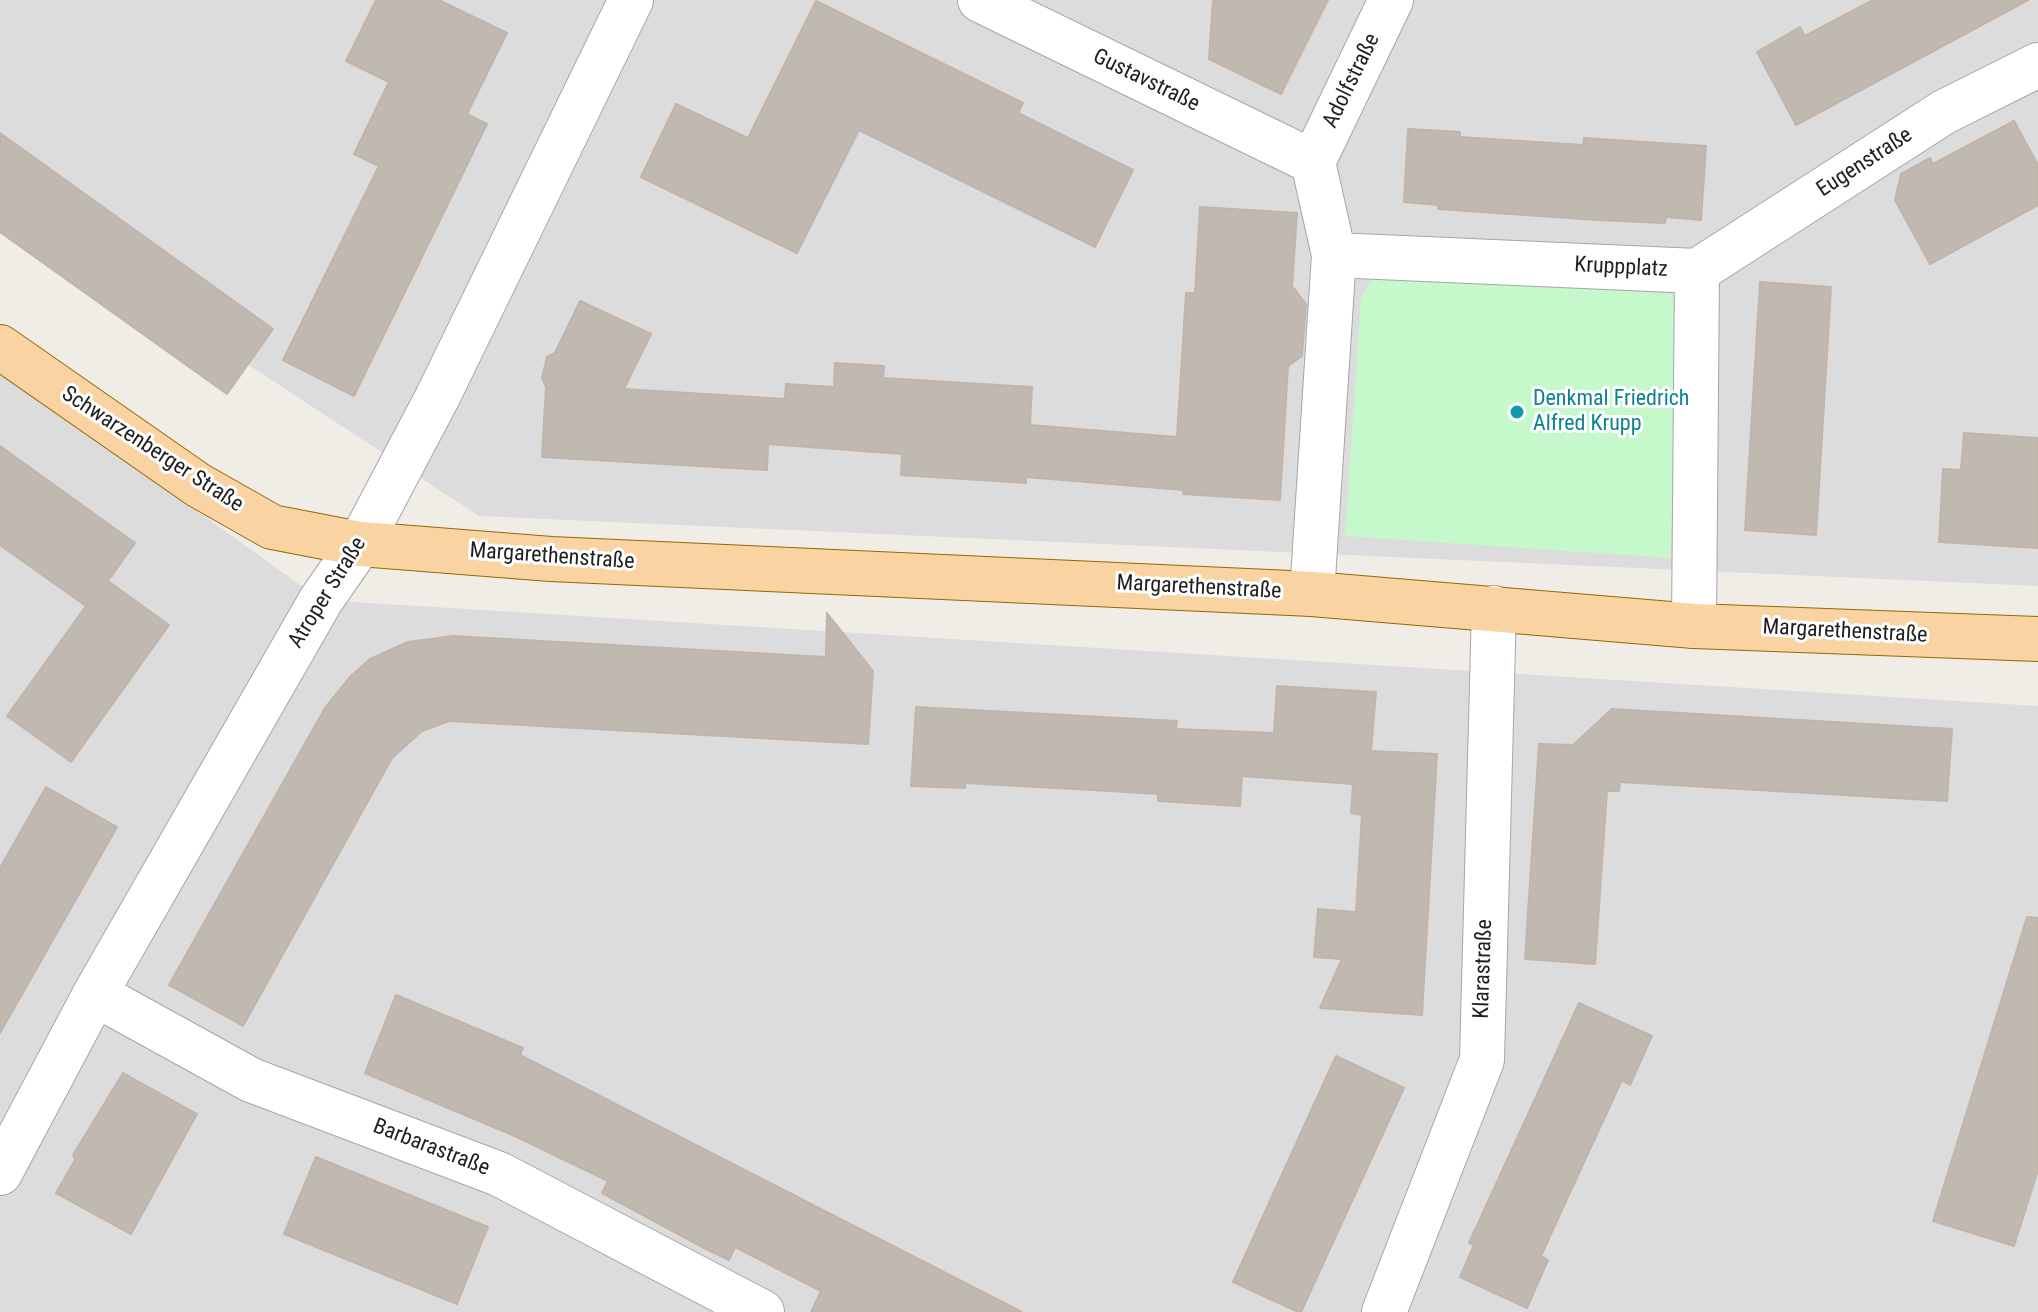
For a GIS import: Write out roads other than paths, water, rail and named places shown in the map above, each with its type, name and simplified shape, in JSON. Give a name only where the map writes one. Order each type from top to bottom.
[{"type":"main road","name":"Schwarzenberger Straße","points":[[0,347],[198,485],[272,527],[360,544]]},
{"type":"main road","name":"Margarethenstraße","points":[[360,544],[551,559],[1312,594],[1694,626],[2038,639]]},
{"type":"street","name":"Gustavstraße","points":[[980,0],[1313,162]]},
{"type":"street","name":"Adolfstraße","points":[[1313,162],[1391,0]]},
{"type":"street","name":"Atroper Straße","points":[[0,1173],[95,994],[321,600],[360,544],[438,396],[619,4]]},
{"type":"street","name":"Eugenstraße","points":[[1697,271],[1944,112],[2038,65]]},
{"type":"street","points":[[1312,594],[1334,255],[1313,162]]},
{"type":"street","name":"Kruppplatz","points":[[1334,255],[1697,271],[1694,626]]},
{"type":"street","name":"Klarastraße","points":[[1384,1312],[1482,1060],[1494,608]]},
{"type":"street","name":"Barbarastraße","points":[[95,994],[251,1080],[499,1174],[762,1312]]},
{"type":"place","name":"Denkmal Friedrich Alfred Krupp","points":[[1517,412]]}]
